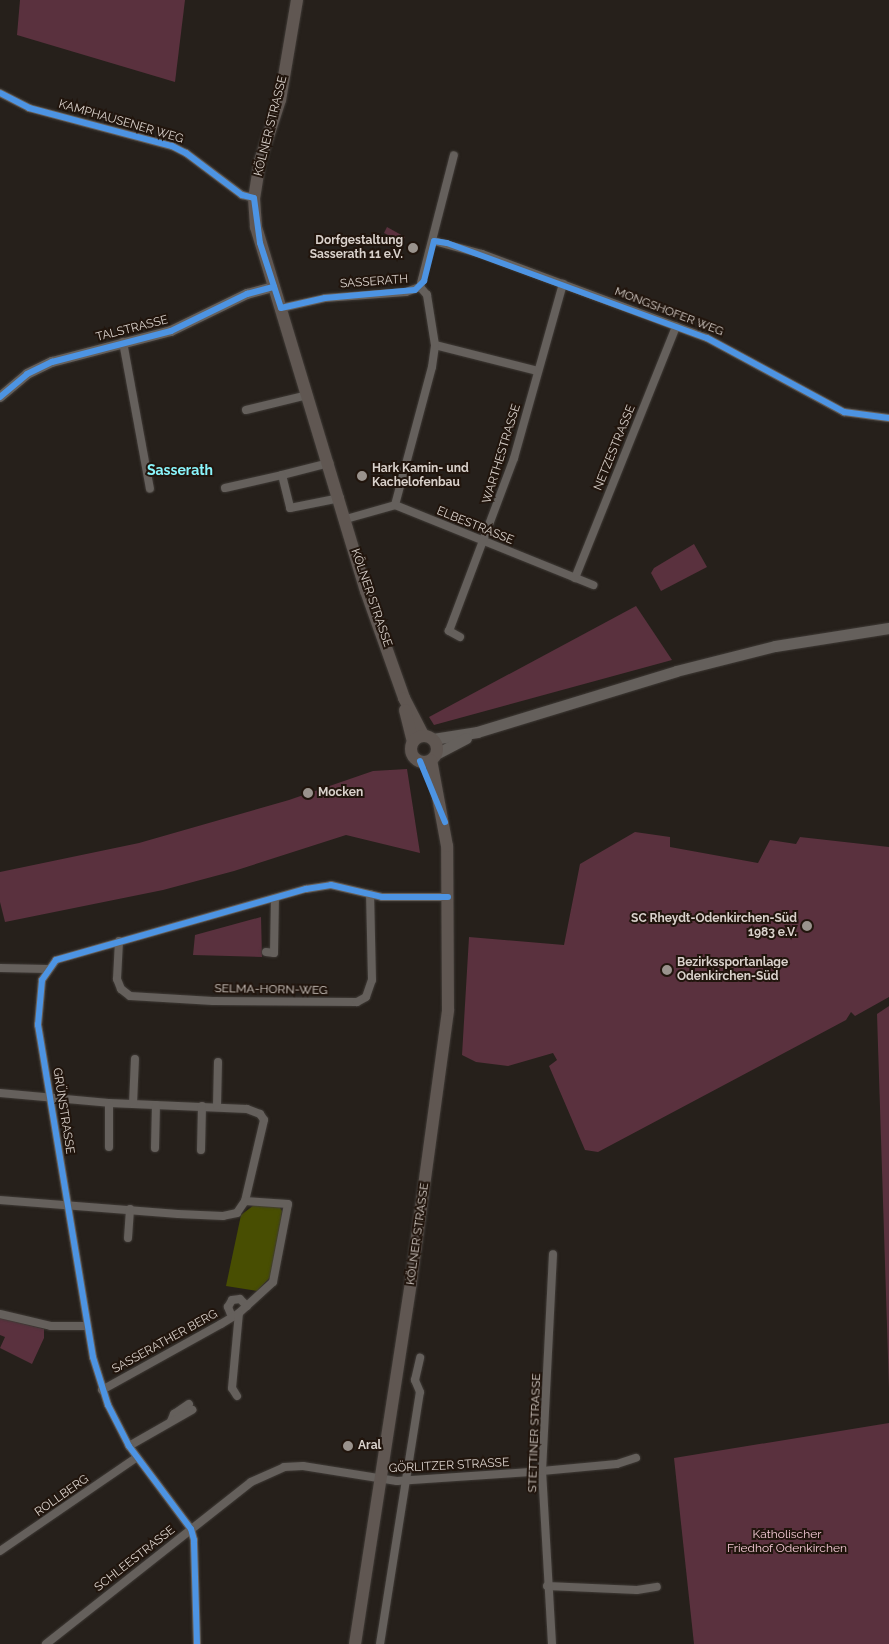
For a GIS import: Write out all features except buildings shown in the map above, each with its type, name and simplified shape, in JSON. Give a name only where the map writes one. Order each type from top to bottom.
[{"type":"main road","name":"KÖLNER STRASSE","points":[[297,0],[280,100],[260,161],[254,198],[256,227],[340,498],[366,591],[404,698],[423,739],[437,747],[429,758]]},
{"type":"main road","points":[[423,739],[476,732],[676,671],[766,648],[888,628]]},
{"type":"main road","points":[[429,758],[476,732]]},
{"type":"main road","name":"KÖLNER STRASSE","points":[[423,739],[412,753],[429,758]]},
{"type":"main road","name":"KÖLNER STRASSE","points":[[355,1644],[381,1480],[448,1010],[448,897],[445,822],[429,758]]},
{"type":"street","name":"KAMPHAUSENER WEG","points":[[0,94],[29,108],[172,146],[186,152],[242,195],[254,198]]},
{"type":"street","name":"SASSERATH","points":[[420,287],[434,241],[434,226],[454,155]]},
{"type":"street","name":"MONGSHOFER WEG","points":[[434,241],[482,254],[733,349],[844,412],[889,418]]},
{"type":"street","name":"WARTHESTRASSE","points":[[460,636],[449,631],[514,458],[562,284]]},
{"type":"street","name":"TALSTRASSE","points":[[0,397],[38,368],[123,342],[185,326],[226,303],[274,287]]},
{"type":"street","name":"SASSERATH","points":[[281,308],[326,298],[406,292],[420,287]]},
{"type":"street","name":"SASSERATH","points":[[395,505],[428,386],[434,345],[427,295],[420,287]]},
{"type":"street","name":"NETZESTRASSE","points":[[575,578],[676,327]]},
{"type":"street","points":[[123,342],[150,489]]},
{"type":"street","points":[[434,345],[538,371]]},
{"type":"street","points":[[246,410],[308,395]]},
{"type":"street","points":[[225,488],[329,463]]},
{"type":"street","points":[[282,474],[290,508],[340,498]]},
{"type":"street","points":[[346,518],[395,505]]},
{"type":"street","name":"ELBESTRASSE","points":[[395,505],[593,585]]},
{"type":"street","points":[[0,968],[48,969],[56,960],[118,941],[275,898],[331,885],[370,894],[420,899],[448,897]]},
{"type":"street","name":"SELMA-HORN-WEG","points":[[118,941],[117,979],[121,989],[130,996],[214,1001],[357,1002],[366,997],[372,980],[370,894]]},
{"type":"street","points":[[266,952],[274,953],[275,898]]},
{"type":"street","name":"GRÜNSTRASSE","points":[[48,969],[41,985],[37,1006],[48,1097],[86,1326],[102,1390],[129,1446],[191,1530],[194,1540],[197,1644]]},
{"type":"street","points":[[133,1104],[135,1059]]},
{"type":"street","points":[[216,1106],[218,1062]]},
{"type":"street","points":[[0,1093],[110,1103],[246,1108],[260,1114],[264,1120],[245,1201],[237,1213],[223,1216],[67,1203],[0,1200]]},
{"type":"street","points":[[108,1147],[110,1103]]},
{"type":"street","points":[[155,1148],[156,1105]]},
{"type":"street","points":[[201,1150],[202,1106]]},
{"type":"street","name":"SASSERATHER BERG","points":[[102,1390],[236,1315],[276,1277],[288,1204],[245,1201]]},
{"type":"street","points":[[128,1238],[130,1209]]},
{"type":"street","name":"STETTINER STRASSE","points":[[552,1644],[547,1586],[542,1471],[553,1254]]},
{"type":"street","points":[[237,1396],[232,1388],[236,1315],[228,1307],[232,1300],[240,1300],[247,1306]]},
{"type":"street","points":[[0,1314],[51,1326],[86,1326]]},
{"type":"street","points":[[380,1644],[420,1392],[416,1380],[420,1358]]},
{"type":"street","points":[[129,1446],[171,1421],[190,1407]]},
{"type":"street","name":"ROLLBERG","points":[[0,1551],[136,1458]]},
{"type":"street","name":"GÖRLITZER STRASSE","points":[[381,1480],[406,1481],[542,1471],[617,1464],[636,1458]]},
{"type":"street","name":"SCHLEESTRASSE","points":[[46,1644],[251,1482],[284,1467],[303,1466],[381,1480]]},
{"type":"street","points":[[547,1586],[637,1590],[657,1587]]},
{"type":"green space","points":[[20,0],[185,0],[175,82],[17,35]]},
{"type":"green space","points":[[387,227],[405,237],[402,242],[384,233]]},
{"type":"green space","points":[[694,544],[707,567],[661,591],[651,573],[654,568]]},
{"type":"green space","points":[[636,606],[672,660],[434,725],[429,717]]},
{"type":"green space","points":[[407,769],[420,853],[346,835],[234,871],[163,890],[5,922],[0,902],[0,872],[139,843],[289,800],[373,771]]},
{"type":"green space","name":"Bezirkssportanlage Odenkirchen-Süd","points":[[635,832],[670,837],[670,847],[758,863],[770,840],[796,844],[800,837],[889,847],[889,997],[855,1016],[851,1012],[846,1020],[598,1152],[585,1150],[549,1066],[557,1060],[553,1053],[508,1066],[476,1062],[462,1055],[469,937],[564,945],[580,864]]},
{"type":"green space","points":[[261,917],[262,957],[193,955],[195,935]]},
{"type":"green space","points":[[889,1006],[889,1388],[877,1014]]},
{"type":"green space","points":[[0,1318],[44,1329],[44,1338],[32,1364],[0,1348],[5,1337],[0,1335]]},
{"type":"green space","name":"Katholischer Friedhof Odenkirchen","points":[[889,1423],[889,1644],[694,1644],[674,1458]]},
{"type":"shaded area","points":[[254,1205],[279,1206],[282,1211],[275,1272],[257,1291],[226,1286],[241,1215]]},
{"type":"cycle path","points":[[0,93],[29,108],[172,146],[186,153],[242,195],[254,198],[260,243],[281,308],[325,298],[415,290],[424,281],[434,241],[447,243],[707,338],[844,412],[889,418]]},
{"type":"cycle path","points":[[0,397],[27,374],[52,362],[171,331],[247,294],[274,287]]},
{"type":"cycle path","points":[[420,761],[445,822]]},
{"type":"cycle path","points":[[197,1644],[194,1540],[191,1529],[129,1446],[108,1405],[93,1357],[38,1025],[42,980],[56,960],[306,889],[331,885],[382,897],[448,897]]},
{"type":"place","name":"Dorfgestaltung Sasserath 11 e.V.","points":[[413,248]]},
{"type":"place","name":"Hark Kamin- und Kachelofenbau","points":[[362,476]]},
{"type":"place","name":"Mocken","points":[[308,793]]},
{"type":"place","name":"SC Rheydt-Odenkirchen-Süd 1983 e.V.","points":[[807,926]]},
{"type":"place","name":"Bezirkssportanlage Odenkirchen-Süd","points":[[667,970]]},
{"type":"place","name":"Aral","points":[[348,1446]]},
{"type":"district","name":"Sasserath","points":[[180,470]]}]
